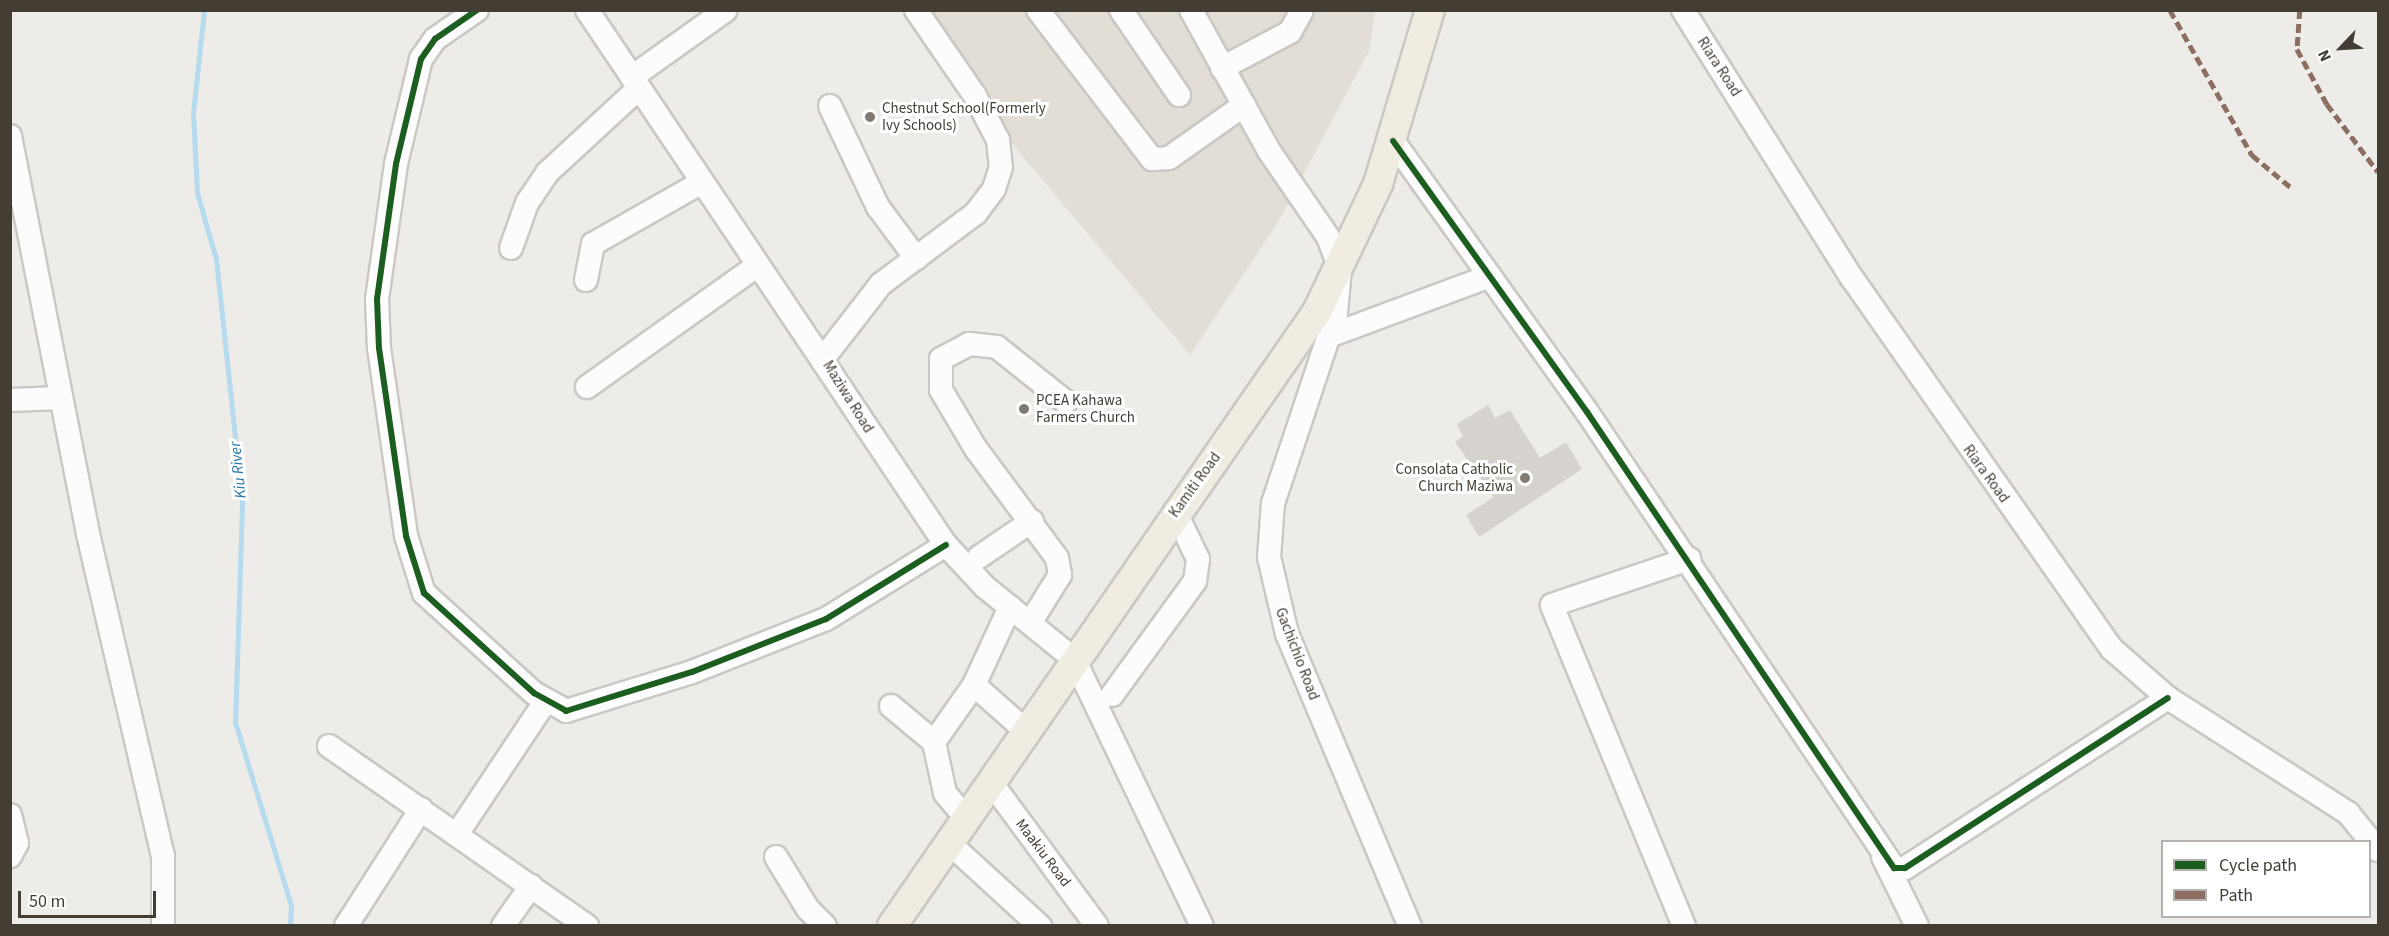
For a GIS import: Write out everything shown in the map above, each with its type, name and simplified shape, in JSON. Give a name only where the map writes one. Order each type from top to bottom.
[{"type":"main road","name":"Kamiti Road","points":[[892,926],[1176,511],[1317,312],[1340,268],[1393,141],[1430,10]]},
{"type":"street","points":[[477,10],[435,39],[421,59],[387,221],[377,299],[379,348],[417,583],[440,610],[545,702],[567,711],[585,709],[692,672],[826,619],[946,545]]},
{"type":"street","points":[[587,10],[822,360]]},
{"type":"street","points":[[511,248],[527,203],[547,173],[635,83],[726,10]]},
{"type":"street","name":"Maziwa Road","points":[[916,10],[975,96],[998,140],[1001,167],[994,189],[976,213],[916,258],[860,306],[822,360],[946,545],[1010,607],[1074,659]]},
{"type":"street","points":[[1038,10],[1152,159],[1169,158],[1244,105]]},
{"type":"street","points":[[1121,10],[1179,95]]},
{"type":"street","points":[[1191,10],[1280,170],[1311,208],[1340,268]]},
{"type":"street","points":[[1222,68],[1290,32],[1302,10]]},
{"type":"street","name":"Riara Road","points":[[1683,10],[1958,435],[2112,649],[2168,698],[2348,813],[2371,840]]},
{"type":"street","points":[[830,106],[878,207],[916,258]]},
{"type":"street","points":[[10,136],[61,398],[163,856],[163,926]]},
{"type":"street","points":[[1393,141],[1689,559],[1883,857],[1917,926]]},
{"type":"street","points":[[586,280],[592,244],[702,182]]},
{"type":"street","points":[[588,387],[758,265]]},
{"type":"street","name":"Gachichio Road","points":[[1340,268],[1341,290],[1329,336],[1273,503],[1269,557],[1287,634],[1410,926]]},
{"type":"street","points":[[1329,336],[1490,276]]},
{"type":"street","points":[[1030,623],[1060,575],[1057,558],[1032,521],[976,449],[941,390],[941,359],[969,344],[997,346],[1066,402]]},
{"type":"street","points":[[10,400],[61,398]]},
{"type":"street","points":[[1112,695],[1195,581],[1198,559],[1176,511]]},
{"type":"street","points":[[979,557],[1032,521]]},
{"type":"street","points":[[1684,926],[1552,605],[1689,559]]},
{"type":"street","points":[[934,742],[974,685],[1010,607]]},
{"type":"street","points":[[1074,659],[1202,926]]},
{"type":"street","points":[[974,685],[1025,730]]},
{"type":"street","points":[[1883,857],[1894,868],[1905,868],[2168,698]]},
{"type":"street","points":[[457,834],[545,702]]},
{"type":"street","points":[[891,706],[934,742],[945,793],[965,817]]},
{"type":"street","points":[[329,746],[587,926]]},
{"type":"street","name":"Maakiu Road","points":[[990,781],[1097,926]]},
{"type":"street","points":[[346,926],[421,809]]},
{"type":"street","points":[[10,815],[17,843],[10,856]]},
{"type":"street","points":[[948,842],[1040,926]]},
{"type":"street","points":[[776,857],[808,909],[825,926]]},
{"type":"street","points":[[503,926],[531,886]]},
{"type":"shaded area","points":[[923,11],[1375,11],[1369,51],[1277,224],[1190,355],[1003,133]]},
{"type":"building","name":"Consolata Catholic Church Maziwa","points":[[1488,405],[1495,418],[1510,410],[1540,458],[1566,442],[1582,469],[1479,537],[1466,515],[1494,497],[1455,442],[1463,436],[1457,424]]},
{"type":"waterway","name":"Kiu River","points":[[204,10],[193,113],[197,193],[216,259],[242,504],[235,722],[291,905],[290,926]]},
{"type":"marked path","points":[[2170,10],[2252,155],[2293,189]]},
{"type":"marked path","points":[[2300,10],[2297,49],[2327,104],[2378,172]]},
{"type":"cycle path","points":[[477,10],[435,39],[421,59],[396,164],[377,299],[379,348],[406,536],[424,593],[534,693],[566,711],[692,672],[826,619],[946,545]]},
{"type":"cycle path","points":[[1393,141],[1587,412],[1894,868],[1905,868],[2168,698]]},
{"type":"place","name":"Chestnut School(Formerly Ivy Schools)","points":[[870,117]]},
{"type":"place","name":"PCEA Kahawa Farmers Church","points":[[1024,409]]},
{"type":"place","name":"Consolata Catholic Church Maziwa","points":[[1525,478]]}]
